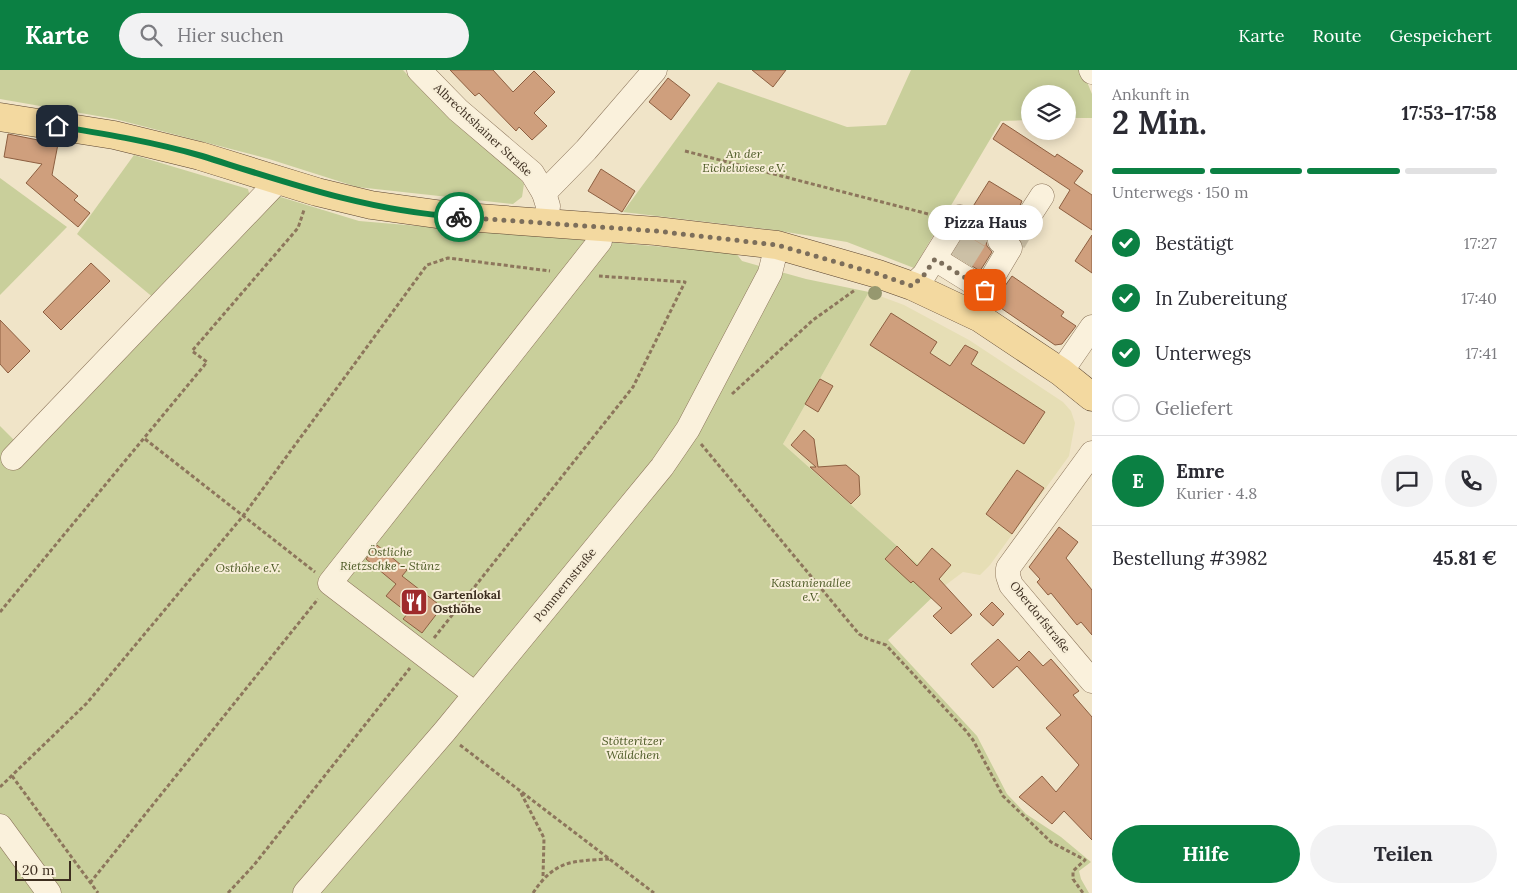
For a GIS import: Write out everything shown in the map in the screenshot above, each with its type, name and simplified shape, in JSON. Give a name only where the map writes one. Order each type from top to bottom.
[{"type":"main road","points":[[0,117],[114,135],[200,156],[312,191],[371,205],[424,212],[656,231],[777,245],[878,274],[912,286],[980,318],[1061,372],[1092,397]]},
{"type":"street","name":"Albrechtshainer Straße","points":[[419,70],[458,110],[532,173],[544,193],[548,206],[546,222]]},
{"type":"street","points":[[544,193],[586,150],[655,70]]},
{"type":"street","points":[[13,458],[278,181]]},
{"type":"street","points":[[912,286],[924,275],[935,259],[952,241],[960,217],[970,223]]},
{"type":"street","points":[[476,694],[330,584],[600,241]]},
{"type":"street","points":[[980,318],[982,295],[993,265],[1008,244]]},
{"type":"street","name":"Pommernstraße","points":[[304,893],[446,731],[662,467],[688,429],[770,273],[777,245]]},
{"type":"street","points":[[935,259],[985,290]]},
{"type":"street","points":[[1061,372],[1092,327]]},
{"type":"street","name":"Oberdorfstraße","points":[[1092,453],[1008,568],[1008,576],[1011,584],[1092,681]]},
{"type":"street","points":[[0,826],[49,893]]},
{"type":"path","points":[[685,151],[937,215]]},
{"type":"path","points":[[0,612],[207,362],[192,351],[298,228],[312,191]]},
{"type":"path","points":[[728,397],[813,320],[855,290]]},
{"type":"path","points":[[688,429],[859,634],[886,645],[966,731],[978,748],[1004,796],[1051,842],[1085,860],[1073,871],[1073,879],[1083,893]]},
{"type":"path","points":[[90,883],[330,584],[145,438]]},
{"type":"path","points":[[446,731],[467,751],[654,893]]},
{"type":"path","points":[[0,787],[12,776],[98,893]]},
{"type":"path","points":[[521,792],[544,838],[544,877]]},
{"type":"path","points":[[533,893],[544,877],[571,861],[609,859]]},
{"type":"shaded area","points":[[869,292],[904,305],[969,340],[1063,402],[1071,411],[1075,423],[1069,456],[990,565],[980,575],[963,572],[943,587],[783,444]]},
{"type":"green space","points":[[0,70],[403,70],[435,104],[516,173],[524,184],[522,197],[513,204],[357,187],[269,159],[115,119],[0,99]]},
{"type":"green space","name":"An der Eichelwiese e.V.","points":[[911,70],[1082,70],[1092,94],[1092,118],[1076,118],[1076,85],[1021,85],[1021,120],[1001,121],[914,268],[847,242],[774,230],[623,212],[718,82],[847,127],[886,125]]},
{"type":"green space","points":[[134,155],[248,189],[250,197],[155,299],[77,234]]},
{"type":"green space","points":[[0,178],[67,227],[0,295]]},
{"type":"green space","name":"Östliche Rietzschke - Stünz","points":[[274,195],[359,221],[736,253],[742,261],[806,279],[869,292],[783,444],[943,587],[888,640],[977,736],[1007,794],[1026,814],[1061,837],[1091,862],[1079,871],[1089,893],[0,893],[0,426],[19,445]]},
{"type":"building","points":[[450,70],[493,70],[513,92],[534,71],[555,92],[534,113],[547,126],[532,140],[519,127],[516,131],[479,93],[475,96]]},
{"type":"building","points":[[752,70],[786,70],[773,87]]},
{"type":"building","points":[[668,78],[690,95],[671,120],[649,102]]},
{"type":"building","points":[[1003,123],[1021,135],[1021,140],[1029,140],[1055,157],[1057,154],[1083,171],[1074,183],[1092,195],[1092,230],[1059,208],[1070,190],[993,139]]},
{"type":"building","points":[[8,134],[58,144],[52,175],[78,196],[74,200],[90,213],[78,227],[26,183],[42,164],[4,157]]},
{"type":"building","points":[[601,169],[635,191],[622,212],[588,191]]},
{"type":"building","points":[[989,181],[1022,201],[1017,212],[1019,219],[1024,225],[1033,226],[1023,243],[1018,237],[1002,227],[995,228],[989,233],[986,240],[987,246],[992,252],[980,271],[953,254],[965,235],[976,235],[982,230],[984,224],[982,217],[972,208]]},
{"type":"building","points":[[1092,235],[1092,273],[1075,261]]},
{"type":"building","points":[[91,263],[110,281],[61,330],[43,312]]},
{"type":"building","points":[[1012,276],[1064,312],[1061,316],[1076,326],[1062,344],[1055,345],[995,304],[995,300]]},
{"type":"building","points":[[891,313],[937,342],[930,353],[950,366],[965,345],[978,352],[971,364],[1045,412],[1024,444],[870,345]]},
{"type":"building","points":[[0,320],[30,351],[8,373],[0,364]]},
{"type":"building","points":[[820,379],[833,386],[818,412],[805,404]]},
{"type":"building","points":[[804,430],[814,439],[818,467],[846,465],[859,476],[860,495],[851,504],[810,467],[816,467],[791,445]]},
{"type":"building","points":[[1017,470],[1044,488],[1012,534],[986,514]]},
{"type":"building","points":[[1059,527],[1078,542],[1066,558],[1092,590],[1092,635],[1081,622],[1077,625],[1051,593],[1048,595],[1037,582],[1040,579],[1029,567]]},
{"type":"building","name":"Gartenlokal Osthöhe","points":[[377,545],[407,570],[402,576],[442,607],[422,633],[403,619],[408,613],[386,596],[396,584],[366,559]]},
{"type":"building","points":[[897,546],[917,566],[932,548],[951,565],[939,579],[972,615],[951,634],[933,616],[942,608],[913,581],[911,583],[885,559]]},
{"type":"building","points":[[992,602],[1004,614],[993,626],[980,614]]},
{"type":"building","points":[[998,639],[1019,661],[1029,651],[1043,666],[1051,659],[1079,691],[1073,695],[1092,717],[1092,840],[1064,811],[1052,824],[1019,797],[1042,776],[1056,792],[1079,765],[1046,728],[1061,715],[1017,666],[993,688],[971,664]]},
{"type":"tunnel","points":[[1014,242],[1031,213]]},
{"type":"tunnel","points":[[970,223],[1000,241]]},
{"type":"tunnel","points":[[958,244],[987,262]]},
{"type":"way so far","points":[[459,217],[656,231],[777,245],[878,274],[912,286],[924,275],[935,259],[985,290]]},
{"type":"place","name":"Pizza Haus","points":[[985,290]]},
{"type":"place","name":"Gartenlokal Osthöhe","points":[[414,602]]},
{"type":"route","points":[[57,126],[114,135],[200,156],[278,181],[371,205],[459,217]]},
{"type":"park label","name":"Osthöhe e.V.","points":[[248,568]]},
{"type":"park label","name":"Kastanienallee e.V.","points":[[811,590]]},
{"type":"park label","name":"Stötteritzer Wäldchen","points":[[633,748]]}]
